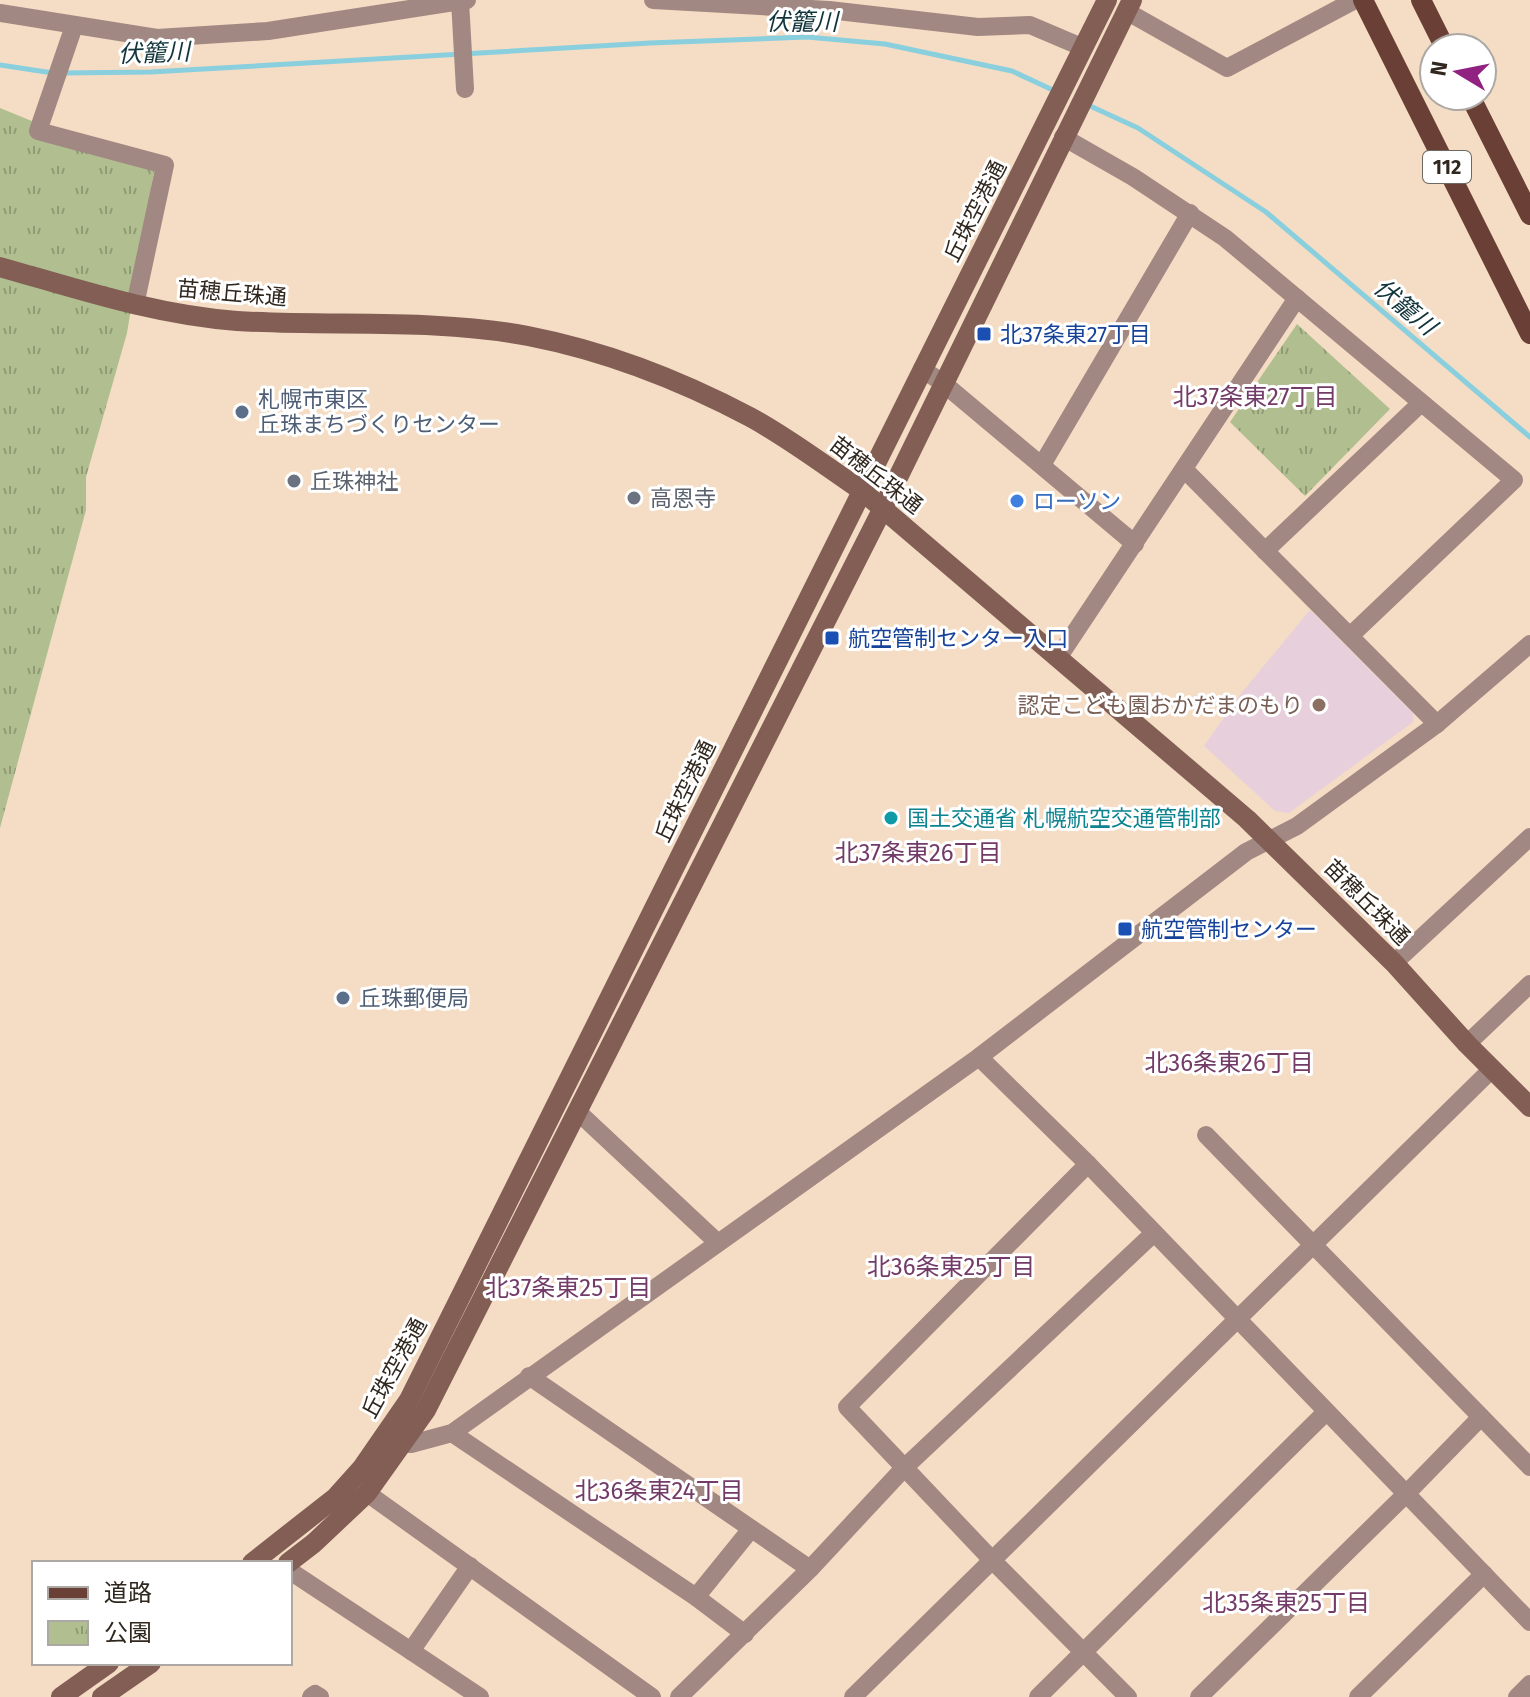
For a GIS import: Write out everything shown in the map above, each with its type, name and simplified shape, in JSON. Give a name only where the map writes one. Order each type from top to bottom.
[{"type":"main road","name":"丘珠空港通","points":[[264,1561],[346,1486],[409,1400],[1107,0]]},
{"type":"main road","name":"112","points":[[1363,0],[1530,334]]},
{"type":"main road","points":[[1421,0],[1437,32]]},
{"type":"main road","name":"丘珠空港通","points":[[291,1561],[367,1493],[426,1410],[883,508],[1129,5]]},
{"type":"main road","name":"112","points":[[1478,112],[1530,215]]},
{"type":"main road","name":"苗穂丘珠通","points":[[0,267],[135,305],[235,321],[445,325],[528,336],[642,367],[750,417],[802,448],[861,490],[1269,840],[1394,963],[1467,1044],[1530,1107]]},
{"type":"main road","points":[[67,1695],[106,1665]]},
{"type":"main road","points":[[102,1697],[148,1665]]},
{"type":"street","points":[[0,13],[157,38],[268,31],[467,0]]},
{"type":"street","points":[[653,0],[829,10],[978,27],[1030,25],[1084,48]]},
{"type":"street","points":[[1129,5],[1227,68],[1355,0]]},
{"type":"street","points":[[460,1],[465,89]]},
{"type":"street","points":[[74,26],[38,131],[165,165],[135,305]]},
{"type":"street","points":[[1066,130],[1225,238],[1514,480],[1350,636]]},
{"type":"street","points":[[1042,465],[1190,213]]},
{"type":"street","points":[[1058,658],[1297,298]]},
{"type":"street","points":[[922,369],[943,383],[1135,544]]},
{"type":"street","points":[[1265,551],[1420,404]]},
{"type":"street","points":[[1184,469],[1437,724]]},
{"type":"street","points":[[380,1441],[403,1445],[452,1433],[979,1057],[1246,852],[1297,826],[1437,724],[1530,644]]},
{"type":"street","points":[[1394,963],[1530,837]]},
{"type":"street","points":[[1467,1044],[1530,984]]},
{"type":"street","points":[[979,1057],[1088,1164],[1530,1622]]},
{"type":"street","points":[[853,1697],[1492,1069]]},
{"type":"street","points":[[578,1112],[717,1242]]},
{"type":"street","points":[[1206,1135],[1481,1417],[1527,1459]]},
{"type":"street","points":[[1088,1164],[847,1407],[1128,1697]]},
{"type":"street","points":[[679,1697],[810,1569],[905,1467],[1154,1233]]},
{"type":"street","points":[[529,1376],[810,1569]]},
{"type":"street","points":[[1038,1697],[1326,1412]]},
{"type":"street","points":[[1199,1697],[1481,1417]]},
{"type":"street","points":[[452,1433],[696,1597],[745,1634]]},
{"type":"street","points":[[346,1486],[367,1493],[652,1697]]},
{"type":"street","points":[[696,1597],[751,1529]]},
{"type":"street","points":[[411,1651],[470,1566]]},
{"type":"street","points":[[292,1572],[480,1697]]},
{"type":"street","points":[[1358,1697],[1484,1574]]},
{"type":"street","points":[[1517,1697],[1530,1684]]},
{"type":"street","points":[[311,1697],[315,1694],[320,1697]]},
{"type":"shaded area","name":"認定こども園おかだまのもり","points":[[1310,610],[1413,713],[1413,722],[1289,813],[1275,811],[1204,746],[1239,696]]},
{"type":"green space","points":[[0,108],[154,171],[127,333],[86,477],[86,510],[0,828]]},
{"type":"green space","points":[[1297,324],[1390,409],[1305,496],[1230,422]]},
{"type":"waterway","name":"伏籠川","points":[[63,73],[151,72],[807,37],[885,44],[1012,71],[1057,92]]},
{"type":"waterway","name":"伏籠川","points":[[0,65],[53,73]]},
{"type":"waterway","name":"伏籠川","points":[[1088,105],[1138,128],[1266,212],[1530,437]]},
{"type":"place","name":"北37条東27丁目","points":[[984,334]]},
{"type":"place","name":"札幌市東区 丘珠まちづくりセンター","points":[[242,412]]},
{"type":"place","name":"丘珠神社","points":[[294,481]]},
{"type":"place","name":"高恩寺","points":[[634,498]]},
{"type":"place","name":"ローソン","points":[[1017,501]]},
{"type":"place","name":"航空管制センター入口","points":[[832,638]]},
{"type":"place","name":"認定こども園おかだまのもり","points":[[1319,705]]},
{"type":"place","name":"国土交通省 札幌航空交通管制部","points":[[891,818]]},
{"type":"place","name":"航空管制センター","points":[[1125,929]]},
{"type":"place","name":"丘珠郵便局","points":[[343,998]]},
{"type":"district","name":"北37条東27丁目","points":[[1255,397]]},
{"type":"district","name":"北37条東26丁目","points":[[918,853]]},
{"type":"district","name":"北36条東26丁目","points":[[1229,1063]]},
{"type":"district","name":"北36条東25丁目","points":[[951,1267]]},
{"type":"district","name":"北37条東25丁目","points":[[568,1288]]},
{"type":"district","name":"北36条東24丁目","points":[[659,1491]]},
{"type":"district","name":"北35条東25丁目","points":[[1286,1603]]}]
